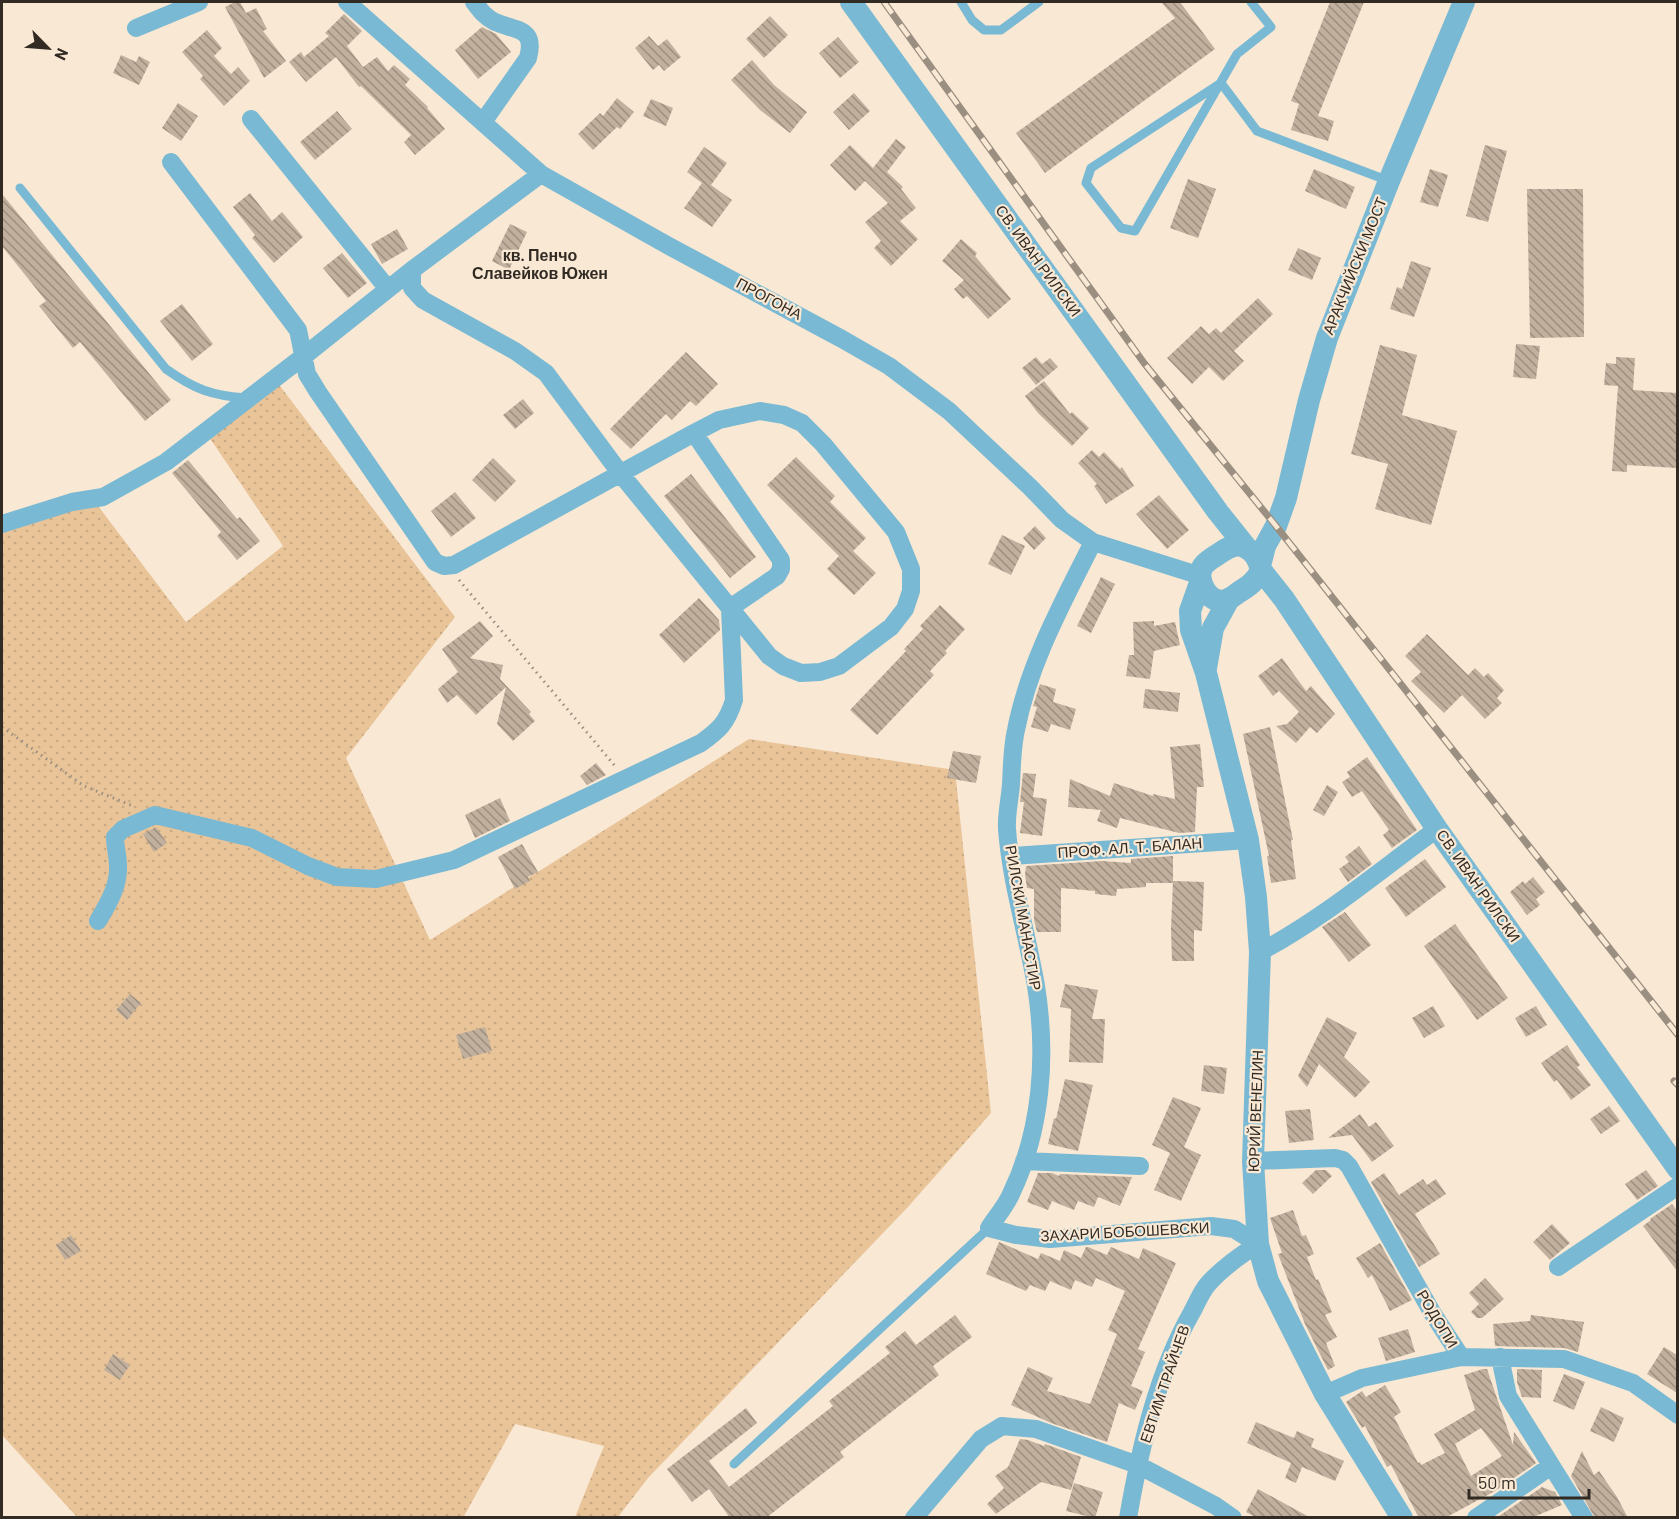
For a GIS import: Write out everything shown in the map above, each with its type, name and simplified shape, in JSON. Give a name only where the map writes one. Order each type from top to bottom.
[{"type":"street","points":[[136,28],[199,2]]},
{"type":"street","name":"ПРОГОНА","points":[[347,2],[541,174],[889,366],[949,411],[1062,520],[1093,542],[1201,578]]},
{"type":"street","points":[[474,2],[482,13],[494,21],[528,35],[531,46],[528,58],[483,122]]},
{"type":"street","name":"СВ. ИВАН РИЛСКИ","points":[[851,2],[1252,558],[1273,592],[1284,598],[1437,829],[1677,1169]]},
{"type":"street","name":"АРАКЧИЙСКИ МОСТ","points":[[1252,558],[1276,526],[1286,498],[1309,400],[1327,338],[1389,180],[1464,2]]},
{"type":"street","points":[[251,119],[388,288]]},
{"type":"street","points":[[171,162],[298,330],[307,374],[435,562],[444,566],[454,565],[620,473],[694,433],[720,420],[760,411],[784,415],[802,423],[823,444],[896,532],[911,569],[911,591],[905,609],[891,627],[839,666],[820,672],[801,673],[783,666],[769,656],[620,473],[546,373],[514,351],[423,300],[412,288],[412,270]]},
{"type":"street","points":[[2,524],[72,502],[103,497],[166,462],[388,288],[541,174]]},
{"type":"street","points":[[694,433],[781,560],[781,569],[777,576],[730,608]]},
{"type":"street","name":"РИЛСКИ МАНАСТИР","points":[[989,1228],[1011,1196],[1024,1161],[1034,1122],[1042,1067],[1041,1029],[1036,986],[1020,914],[1007,828],[1016,732],[1026,689],[1046,639],[1093,542]]},
{"type":"street","points":[[1201,578],[1205,591],[1212,598],[1222,601],[1228,599],[1252,558]]},
{"type":"street","name":"ЮРИЙ ВЕНЕЛИН","points":[[1252,558],[1208,561],[1203,567],[1192,601],[1190,622],[1206,673],[1248,840],[1256,897],[1260,952],[1253,1161],[1258,1244],[1268,1281],[1324,1394],[1402,1518]]},
{"type":"street","name":"ЮРИЙ ВЕНЕЛИН","points":[[1206,673],[1213,628],[1228,599]]},
{"type":"street","points":[[98,921],[112,895],[117,876],[115,837],[123,829],[155,815],[252,838],[308,866],[337,877],[376,879],[454,860],[701,743],[720,729],[730,714],[734,700],[730,608]]},
{"type":"street","points":[[1260,952],[1327,911],[1437,829]]},
{"type":"street","name":"ПРОФ. АЛ. Т. БАЛАН","points":[[1011,856],[1248,840]]},
{"type":"street","name":"РОДОПИ","points":[[1253,1161],[1335,1158],[1343,1160],[1349,1166],[1445,1334],[1461,1357],[1564,1359],[1633,1383],[1677,1415]]},
{"type":"street","points":[[1024,1161],[1140,1166]]},
{"type":"street","points":[[1558,1267],[1677,1186]]},
{"type":"street","name":"ЗАХАРИ БОБОШЕВСКИ","points":[[989,1228],[1016,1235],[1050,1239],[1211,1226],[1234,1229],[1258,1244]]},
{"type":"street","name":"ЕВТИМ ТРАЙЧЕВ","points":[[1128,1518],[1138,1465],[1152,1411],[1185,1322],[1206,1285],[1235,1258],[1258,1244]]},
{"type":"street","points":[[1324,1394],[1362,1378],[1461,1357]]},
{"type":"street","points":[[1500,1357],[1508,1396],[1584,1518]]},
{"type":"street","points":[[914,1518],[981,1439],[1002,1426],[1036,1429],[1138,1465],[1216,1506],[1233,1518]]},
{"type":"street","points":[[1476,1518],[1551,1466]]},
{"type":"lane","points":[[961,2],[972,20],[984,30],[1001,30],[1038,2]]},
{"type":"lane","points":[[1221,83],[1091,168],[1086,183],[1121,228],[1135,231],[1221,83],[1237,54],[1270,27],[1251,2]]},
{"type":"lane","points":[[1221,83],[1257,130],[1389,180]]},
{"type":"lane","points":[[20,188],[166,369],[187,384],[222,397],[247,398]]},
{"type":"lane","points":[[734,1464],[989,1228]]},
{"type":"path","points":[[454,565],[455,576],[626,779]]},
{"type":"path","points":[[2,727],[84,786],[155,815]]},
{"type":"shaded area","points":[[274,378],[455,617],[346,758],[430,940],[749,739],[955,770],[991,1113],[907,1208],[648,1478],[618,1517],[575,1517],[604,1446],[515,1424],[463,1518],[77,1517],[2,1435],[2,524],[92,498],[186,622],[283,546],[205,431]]},
{"type":"building","points":[[240,2],[246,13],[256,8],[267,29],[263,31],[286,61],[264,78],[225,7]]},
{"type":"building","points":[[1161,2],[1180,2],[1215,49],[1045,173],[1016,133],[1175,18]]},
{"type":"building","points":[[1330,2],[1364,2],[1318,116],[1334,121],[1328,141],[1291,130],[1299,104],[1291,101]]},
{"type":"building","points":[[344,14],[362,31],[347,46],[363,67],[377,57],[388,71],[394,65],[410,79],[405,85],[428,107],[445,129],[415,155],[404,142],[411,135],[361,86],[359,87],[336,57],[306,82],[289,62],[301,52],[304,57],[329,36],[325,33]]},
{"type":"building","points":[[770,16],[788,35],[764,58],[746,39]]},
{"type":"building","points":[[482,27],[496,34],[511,52],[478,79],[455,50]]},
{"type":"building","points":[[207,30],[222,48],[214,56],[231,74],[238,67],[250,81],[224,106],[200,79],[203,76],[182,52]]},
{"type":"building","points":[[649,36],[658,46],[667,39],[681,57],[664,71],[659,65],[653,70],[635,48]]},
{"type":"building","points":[[838,37],[859,62],[840,78],[819,53]]},
{"type":"building","points":[[121,55],[136,62],[139,56],[150,62],[139,85],[113,73]]},
{"type":"building","points":[[752,60],[774,85],[807,112],[790,133],[760,110],[731,80]]},
{"type":"building","points":[[854,93],[870,111],[849,130],[833,112]]},
{"type":"building","points":[[617,98],[634,112],[620,129],[617,127],[593,150],[578,134],[600,113],[603,116]]},
{"type":"building","points":[[651,99],[673,108],[666,126],[643,116]]},
{"type":"building","points":[[178,103],[198,116],[181,141],[162,128]]},
{"type":"building","points":[[337,111],[352,129],[315,160],[300,142]]},
{"type":"building","points":[[896,139],[906,147],[887,172],[903,187],[901,189],[916,208],[900,221],[918,239],[891,266],[874,248],[881,241],[865,222],[888,203],[865,181],[855,191],[830,165],[850,145],[873,168]]},
{"type":"building","points":[[1485,145],[1507,151],[1488,222],[1466,216]]},
{"type":"building","points":[[704,147],[727,163],[711,185],[732,200],[712,227],[684,208],[702,183],[687,172]]},
{"type":"building","points":[[1314,169],[1355,187],[1346,209],[1305,191]]},
{"type":"building","points":[[1430,169],[1448,175],[1438,207],[1420,202]]},
{"type":"building","points":[[1188,179],[1216,189],[1198,238],[1170,228]]},
{"type":"building","points":[[1527,189],[1583,189],[1584,337],[1530,338]]},
{"type":"building","points":[[250,193],[272,221],[282,212],[303,237],[274,263],[252,238],[255,235],[233,207]]},
{"type":"building","points":[[2,194],[171,400],[145,421],[80,342],[73,348],[39,306],[46,301],[2,246]]},
{"type":"building","points":[[510,224],[527,232],[509,270],[492,261]]},
{"type":"building","points":[[397,229],[408,249],[382,264],[371,244]]},
{"type":"building","points":[[961,239],[977,253],[975,256],[1011,299],[988,319],[967,296],[963,299],[954,289],[964,280],[942,261]]},
{"type":"building","points":[[1298,248],[1321,258],[1312,280],[1288,270]]},
{"type":"building","points":[[342,253],[367,283],[348,298],[323,268]]},
{"type":"building","points":[[1411,261],[1431,268],[1414,317],[1390,309],[1397,287],[1402,289]]},
{"type":"building","points":[[1258,298],[1273,314],[1234,351],[1244,361],[1223,381],[1209,367],[1192,384],[1167,358],[1201,326],[1209,334],[1216,328],[1221,333]]},
{"type":"building","points":[[182,304],[213,344],[192,361],[160,321]]},
{"type":"building","points":[[1516,344],[1540,346],[1536,379],[1513,377]]},
{"type":"building","points":[[1380,345],[1417,355],[1402,415],[1457,431],[1431,525],[1375,509],[1388,464],[1351,454]]},
{"type":"building","points":[[686,352],[718,384],[696,406],[690,401],[672,420],[666,414],[631,449],[610,429]]},
{"type":"building","points":[[1036,357],[1042,364],[1050,358],[1058,367],[1036,385],[1022,368]]},
{"type":"building","points":[[1616,357],[1635,358],[1633,390],[1677,393],[1677,468],[1627,465],[1627,472],[1612,471],[1618,386],[1604,385],[1606,363],[1616,364]]},
{"type":"building","points":[[1044,381],[1070,414],[1072,412],[1089,428],[1072,446],[1038,413],[1025,396]]},
{"type":"building","points":[[523,399],[534,413],[515,429],[503,415]]},
{"type":"building","points":[[1092,450],[1099,457],[1104,452],[1120,469],[1122,467],[1134,486],[1106,504],[1094,486],[1097,484],[1078,463]]},
{"type":"building","points":[[796,457],[835,496],[830,502],[866,538],[853,551],[876,573],[854,595],[827,569],[839,556],[767,485]]},
{"type":"building","points":[[493,458],[516,481],[495,502],[472,480]]},
{"type":"building","points":[[188,460],[237,519],[240,517],[260,541],[237,560],[217,536],[221,532],[172,473]]},
{"type":"building","points":[[691,474],[756,557],[730,578],[664,496]]},
{"type":"building","points":[[455,492],[476,518],[451,537],[431,511]]},
{"type":"building","points":[[1159,495],[1189,530],[1167,549],[1136,514]]},
{"type":"building","points":[[1035,526],[1046,538],[1034,550],[1023,538]]},
{"type":"building","points":[[1002,535],[1025,546],[1011,575],[988,564]]},
{"type":"building","points":[[1101,577],[1115,584],[1091,633],[1077,626]]},
{"type":"building","points":[[699,598],[719,620],[720,630],[684,663],[659,635]]},
{"type":"building","points":[[940,605],[965,629],[930,671],[934,675],[877,735],[850,710],[906,651],[904,649],[923,629],[920,626]]},
{"type":"building","points":[[480,621],[493,636],[470,658],[503,665],[500,679],[531,712],[529,714],[535,721],[513,741],[497,724],[506,687],[476,715],[457,695],[447,703],[438,689],[458,672],[442,649]]},
{"type":"building","points":[[1154,621],[1154,626],[1175,622],[1180,645],[1154,651],[1150,679],[1126,676],[1129,655],[1134,655],[1133,622]]},
{"type":"building","points":[[1427,634],[1468,675],[1475,668],[1484,677],[1488,673],[1504,690],[1497,698],[1502,703],[1485,719],[1462,695],[1444,713],[1411,681],[1421,672],[1405,656]]},
{"type":"building","points":[[1282,658],[1306,691],[1311,686],[1335,714],[1317,733],[1310,727],[1296,743],[1276,726],[1287,724],[1299,712],[1279,691],[1273,696],[1258,676]]},
{"type":"building","points":[[1040,684],[1056,689],[1053,702],[1076,709],[1070,730],[1051,724],[1048,732],[1031,727],[1037,707],[1033,706]]},
{"type":"building","points":[[1145,689],[1180,693],[1178,712],[1143,708]]},
{"type":"building","points":[[1270,727],[1293,840],[1291,840],[1296,879],[1271,883],[1267,856],[1269,856],[1243,734]]},
{"type":"building","points":[[1200,744],[1204,787],[1197,787],[1195,832],[1179,833],[1120,818],[1117,828],[1097,821],[1101,810],[1068,807],[1070,779],[1110,796],[1114,783],[1153,796],[1153,794],[1175,799],[1170,747]]},
{"type":"building","points":[[953,751],[981,756],[976,783],[947,778]]},
{"type":"building","points":[[1367,757],[1417,830],[1392,848],[1383,835],[1389,830],[1362,791],[1352,797],[1342,782],[1350,777],[1347,772]]},
{"type":"building","points":[[596,763],[606,775],[587,785],[580,776]]},
{"type":"building","points":[[1023,773],[1036,774],[1033,797],[1047,799],[1042,836],[1020,833],[1024,802],[1020,802]]},
{"type":"building","points":[[1327,785],[1338,792],[1324,816],[1313,810]]},
{"type":"building","points":[[500,798],[510,821],[475,838],[465,815]]},
{"type":"building","points":[[156,827],[167,843],[154,852],[143,834]]},
{"type":"building","points":[[522,844],[538,872],[528,877],[530,881],[515,889],[498,857]]},
{"type":"building","points":[[1359,846],[1372,864],[1348,882],[1339,869],[1349,862],[1345,857]]},
{"type":"building","points":[[1173,856],[1173,883],[1146,883],[1146,887],[1117,889],[1116,896],[1095,894],[1095,891],[1061,888],[1061,932],[1037,932],[1034,920],[1034,889],[1027,888],[1026,866],[1102,861],[1131,863],[1131,859]]},
{"type":"building","points":[[1425,859],[1446,887],[1406,917],[1385,888]]},
{"type":"building","points":[[1533,877],[1545,892],[1536,899],[1540,905],[1527,915],[1510,892],[1523,881],[1525,884]]},
{"type":"building","points":[[1173,881],[1204,882],[1202,931],[1194,930],[1194,961],[1172,961]]},
{"type":"building","points":[[1345,912],[1371,945],[1349,962],[1322,927]]},
{"type":"building","points":[[1455,924],[1508,998],[1477,1020],[1424,946]]},
{"type":"building","points":[[1065,984],[1098,990],[1092,1019],[1105,1019],[1103,1063],[1069,1062],[1071,1009],[1060,1007]]},
{"type":"building","points":[[130,994],[141,1003],[127,1020],[116,1010]]},
{"type":"building","points":[[1433,1006],[1445,1026],[1424,1038],[1412,1018]]},
{"type":"building","points":[[1536,1006],[1547,1025],[1526,1037],[1515,1018]]},
{"type":"building","points":[[1327,1017],[1357,1033],[1344,1057],[1370,1082],[1355,1098],[1319,1064],[1307,1087],[1298,1076]]},
{"type":"building","points":[[485,1027],[492,1051],[463,1059],[456,1035]]},
{"type":"building","points":[[1567,1045],[1580,1065],[1577,1067],[1591,1085],[1571,1100],[1557,1080],[1554,1082],[1541,1063]]},
{"type":"building","points":[[1204,1065],[1227,1068],[1224,1094],[1201,1091]]},
{"type":"building","points":[[1065,1079],[1093,1085],[1078,1151],[1048,1144]]},
{"type":"building","points":[[1173,1097],[1201,1108],[1184,1147],[1201,1155],[1181,1201],[1154,1190],[1170,1153],[1152,1145]]},
{"type":"building","points":[[1609,1106],[1620,1121],[1601,1134],[1590,1119]]},
{"type":"building","points":[[1310,1109],[1314,1140],[1289,1143],[1285,1111]]},
{"type":"building","points":[[1360,1114],[1369,1127],[1376,1122],[1394,1146],[1372,1162],[1352,1135],[1328,1138]]},
{"type":"building","points":[[1316,1170],[1326,1170],[1332,1176],[1313,1194],[1302,1183]]},
{"type":"building","points":[[1646,1170],[1658,1186],[1637,1200],[1625,1184]]},
{"type":"building","points":[[1038,1173],[1052,1173],[1059,1176],[1060,1174],[1132,1177],[1120,1206],[1098,1197],[1094,1207],[1078,1201],[1074,1210],[1052,1201],[1048,1210],[1027,1202]]},
{"type":"building","points":[[1384,1173],[1399,1195],[1423,1179],[1427,1185],[1436,1179],[1446,1194],[1415,1214],[1440,1254],[1419,1267],[1371,1182]]},
{"type":"building","points":[[1672,1204],[1677,1211],[1677,1271],[1643,1226]]},
{"type":"building","points":[[1293,1210],[1302,1236],[1306,1235],[1314,1254],[1307,1257],[1332,1312],[1325,1315],[1337,1337],[1326,1343],[1335,1366],[1328,1370],[1305,1324],[1278,1254],[1282,1253],[1270,1218]]},
{"type":"building","points":[[1552,1224],[1570,1243],[1550,1260],[1533,1242]]},
{"type":"building","points":[[71,1235],[81,1251],[65,1260],[56,1245]]},
{"type":"building","points":[[999,1242],[1038,1259],[1041,1253],[1060,1261],[1064,1250],[1081,1258],[1086,1247],[1107,1255],[1111,1247],[1139,1259],[1143,1248],[1176,1263],[1138,1349],[1145,1352],[1131,1386],[1143,1391],[1135,1410],[1119,1403],[1107,1442],[1051,1423],[1011,1405],[1028,1367],[1053,1378],[1047,1391],[1090,1404],[1117,1334],[1108,1330],[1125,1291],[1096,1278],[1092,1287],[1075,1280],[1071,1290],[1050,1281],[1045,1291],[1030,1285],[1026,1291],[986,1274]]},
{"type":"building","points":[[1380,1243],[1412,1300],[1390,1311],[1372,1275],[1368,1278],[1356,1258]]},
{"type":"building","points":[[1485,1278],[1504,1299],[1482,1318],[1477,1318],[1471,1312],[1479,1304],[1469,1293]]},
{"type":"building","points":[[955,1315],[972,1337],[933,1366],[939,1375],[840,1452],[844,1457],[766,1518],[730,1518],[709,1489],[692,1502],[667,1469],[746,1408],[757,1423],[709,1461],[729,1487],[833,1406],[829,1401],[890,1353],[885,1347],[905,1331],[916,1345]]},
{"type":"building","points":[[1531,1315],[1584,1322],[1578,1352],[1564,1348],[1495,1346],[1493,1324],[1530,1321]]},
{"type":"building","points":[[1408,1329],[1415,1352],[1386,1361],[1378,1338]]},
{"type":"building","points":[[1664,1347],[1677,1355],[1677,1393],[1647,1374]]},
{"type":"building","points":[[113,1354],[130,1365],[120,1380],[104,1370]]},
{"type":"building","points":[[1487,1369],[1513,1445],[1514,1432],[1536,1463],[1495,1491],[1445,1518],[1419,1518],[1391,1465],[1387,1467],[1365,1426],[1362,1428],[1346,1402],[1362,1391],[1366,1397],[1385,1385],[1401,1412],[1394,1417],[1421,1465],[1445,1453],[1434,1434],[1475,1410],[1464,1375]],"holes":[[[1481,1428],[1502,1456],[1471,1476],[1455,1444]]]},
{"type":"building","points":[[1517,1369],[1542,1370],[1541,1398],[1522,1397],[1517,1382]]},
{"type":"building","points":[[1564,1374],[1585,1382],[1574,1410],[1553,1401]]},
{"type":"building","points":[[1601,1407],[1624,1418],[1614,1442],[1590,1431]]},
{"type":"building","points":[[1256,1422],[1294,1438],[1297,1431],[1314,1439],[1311,1447],[1344,1461],[1335,1481],[1302,1467],[1296,1483],[1285,1478],[1291,1463],[1247,1443]]},
{"type":"building","points":[[1020,1439],[1044,1446],[1045,1444],[1081,1457],[1071,1490],[1041,1482],[996,1514],[987,1504],[1004,1488],[995,1476],[1008,1467]]},
{"type":"building","points":[[1582,1451],[1594,1475],[1599,1471],[1628,1518],[1595,1518],[1571,1476]]},
{"type":"building","points":[[1074,1483],[1103,1492],[1095,1518],[1066,1511]]},
{"type":"building","points":[[1542,1487],[1555,1492],[1562,1505],[1531,1518],[1496,1518]]},
{"type":"building","points":[[1258,1489],[1311,1518],[1257,1518],[1246,1512]]},
{"type":"railway","points":[[884,2],[1144,363],[1276,526],[1678,1035]]},
{"type":"railway","points":[[1674,1081],[1678,1085]]},
{"type":"district","name":"кв. Пенчо Славейков Южен","points":[[540,264]]}]
